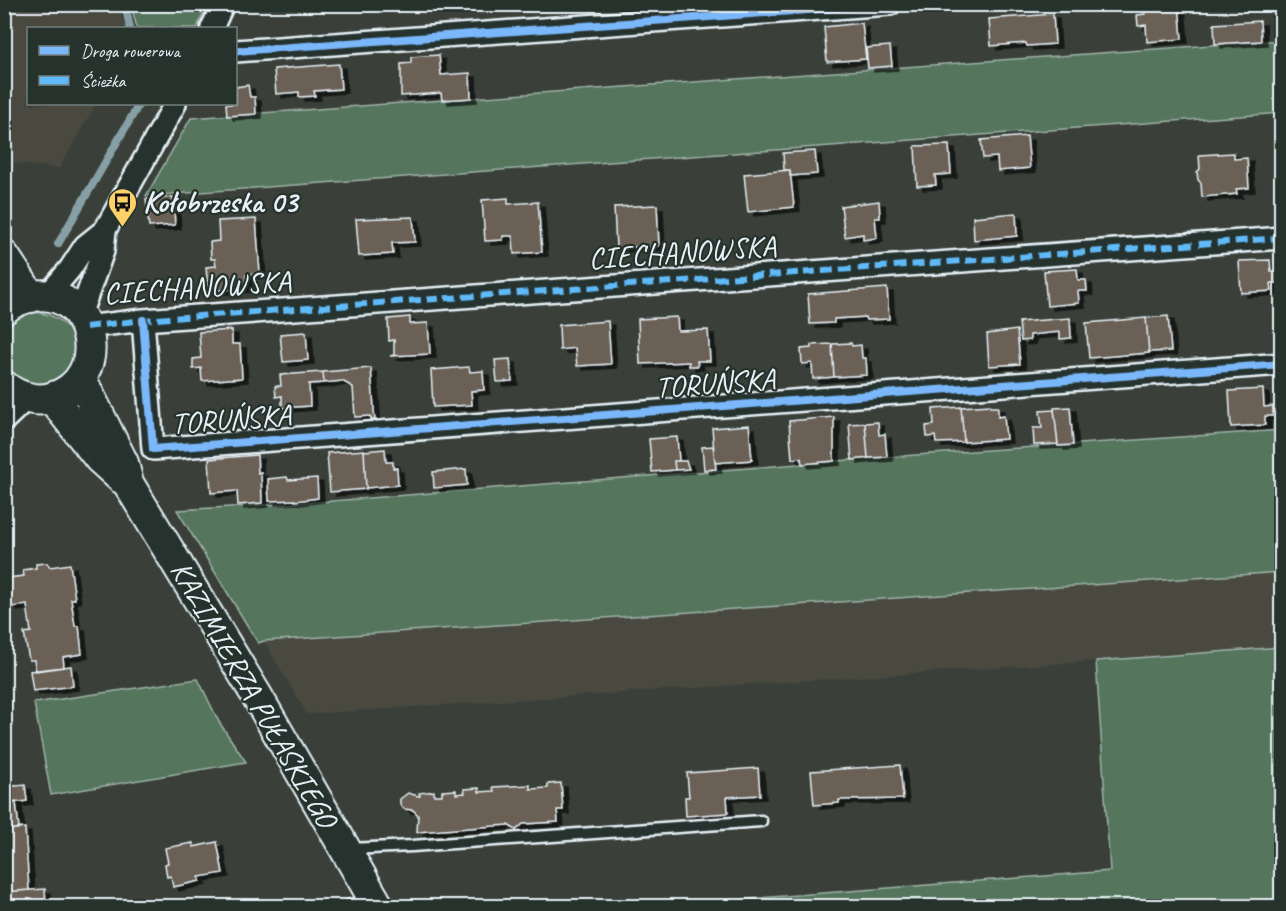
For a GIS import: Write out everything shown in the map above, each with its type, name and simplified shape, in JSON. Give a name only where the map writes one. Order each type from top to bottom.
[{"type":"main road","points":[[4,256],[28,300],[70,305],[83,321],[90,340],[91,353],[87,367],[81,378],[71,388],[28,394]]},
{"type":"main road","name":"KAZIMIERZA PUŁASKIEGO","points":[[81,378],[123,463],[128,483],[257,696],[344,848],[366,903]]},
{"type":"main road","name":"KAZIMIERZA PUŁASKIEGO","points":[[28,394],[128,483]]},
{"type":"street","points":[[212,27],[223,4]]},
{"type":"street","points":[[237,51],[890,4]]},
{"type":"street","points":[[28,300],[70,269],[85,246],[105,230],[174,105]]},
{"type":"street","points":[[83,321],[103,251],[105,230]]},
{"type":"street","name":"CIECHANOWSKA","points":[[83,321],[143,320],[1281,238]]},
{"type":"street","name":"TORUŃSKA","points":[[143,320],[153,449],[1281,364]]},
{"type":"street","points":[[4,420],[28,394]]},
{"type":"lane","points":[[344,848],[401,847],[761,821]]},
{"type":"shaded area","points":[[5,4],[119,5],[125,27],[27,27],[27,105],[95,105],[59,168],[5,162]]},
{"type":"shaded area","points":[[1281,572],[1281,647],[1096,661],[307,714],[264,641]]},
{"type":"green space","points":[[131,4],[207,5],[197,27],[137,27]]},
{"type":"green space","points":[[1281,40],[1281,113],[146,196],[191,118]]},
{"type":"green space","points":[[32,312],[49,315],[64,324],[73,337],[75,345],[74,355],[67,372],[55,382],[47,385],[39,386],[22,382],[9,374],[4,365],[5,340],[10,324],[19,317]]},
{"type":"green space","points":[[1281,430],[1281,572],[258,643],[177,510],[319,502],[887,457]]},
{"type":"green space","points":[[1281,647],[1281,906],[656,906],[1110,871],[1096,661]]},
{"type":"green space","points":[[198,679],[219,722],[246,762],[51,795],[34,703]]},
{"type":"building","points":[[1145,4],[1179,4],[1182,39],[1147,42],[1146,25],[1138,26],[1137,15],[1145,14]]},
{"type":"building","points":[[1053,14],[1055,44],[1027,46],[1026,43],[991,46],[989,19]]},
{"type":"building","points":[[1260,21],[1261,41],[1215,44],[1214,24]]},
{"type":"building","points":[[862,23],[866,59],[827,62],[824,27]]},
{"type":"building","points":[[890,46],[892,66],[868,68],[866,48]]},
{"type":"building","points":[[439,55],[441,75],[470,73],[471,98],[442,100],[441,93],[401,96],[401,64],[411,63],[411,57]]},
{"type":"building","points":[[339,64],[341,89],[314,91],[315,96],[299,97],[299,92],[276,94],[274,69]]},
{"type":"building","points":[[248,85],[250,97],[255,97],[256,114],[227,116],[226,105],[237,105],[237,87]]},
{"type":"building","points":[[1027,136],[1030,168],[998,171],[997,157],[983,158],[981,140]]},
{"type":"building","points":[[949,145],[951,174],[935,175],[936,185],[917,186],[915,146]]},
{"type":"building","points":[[815,151],[817,174],[790,176],[790,170],[784,170],[783,153]]},
{"type":"building","points":[[1234,153],[1234,159],[1247,158],[1249,188],[1236,189],[1237,194],[1202,197],[1197,172],[1200,169],[1199,155]]},
{"type":"building","points":[[790,170],[794,207],[748,212],[744,174]]},
{"type":"building","points":[[173,197],[175,225],[149,227],[146,199]]},
{"type":"building","points":[[508,198],[508,204],[538,202],[542,252],[514,254],[513,236],[503,236],[503,240],[485,241],[482,200]]},
{"type":"building","points":[[879,201],[880,218],[875,218],[877,238],[863,240],[863,234],[845,237],[841,206]]},
{"type":"building","points":[[657,205],[659,246],[616,248],[614,207]]},
{"type":"building","points":[[1016,213],[1017,236],[974,240],[973,217]]},
{"type":"building","points":[[413,217],[415,242],[392,243],[393,254],[359,256],[356,219]]},
{"type":"building","points":[[256,219],[260,274],[246,275],[246,288],[208,291],[206,267],[216,266],[215,259],[211,259],[210,242],[219,241],[218,221]]},
{"type":"building","points":[[1270,260],[1271,272],[1279,272],[1280,283],[1271,283],[1272,291],[1241,293],[1239,261]]},
{"type":"building","points":[[1077,269],[1078,280],[1086,280],[1087,291],[1078,291],[1079,303],[1047,306],[1044,271]]},
{"type":"building","points":[[887,288],[889,319],[866,320],[865,317],[834,319],[834,323],[810,324],[808,294]]},
{"type":"building","points":[[1168,316],[1171,351],[1149,352],[1146,318]]},
{"type":"building","points":[[410,317],[410,324],[428,323],[430,354],[390,356],[394,355],[394,340],[389,341],[388,319]]},
{"type":"building","points":[[677,317],[678,331],[708,330],[710,361],[697,361],[698,366],[689,366],[689,362],[640,364],[638,319]]},
{"type":"building","points":[[1070,318],[1071,338],[1060,339],[1060,332],[1030,335],[1030,340],[1021,341],[1019,322]]},
{"type":"building","points":[[1146,318],[1149,353],[1089,358],[1086,323]]},
{"type":"building","points":[[608,321],[611,364],[577,366],[575,348],[560,350],[559,325]]},
{"type":"building","points":[[232,330],[232,344],[240,344],[242,378],[202,381],[201,368],[193,369],[193,359],[201,358],[199,332]]},
{"type":"building","points":[[1017,330],[1020,364],[989,366],[987,334]]},
{"type":"building","points":[[306,332],[308,360],[283,362],[280,334]]},
{"type":"building","points":[[851,343],[852,346],[861,345],[862,358],[866,358],[867,375],[834,377],[832,344]]},
{"type":"building","points":[[832,344],[834,377],[813,379],[812,363],[802,364],[801,349],[811,348],[811,345]]},
{"type":"building","points":[[510,359],[512,381],[497,382],[495,360]]},
{"type":"building","points":[[469,367],[470,372],[483,371],[484,390],[471,391],[472,405],[433,407],[431,370]]},
{"type":"building","points":[[371,368],[375,423],[370,416],[355,417],[353,387],[342,381],[324,383],[323,372]]},
{"type":"building","points":[[323,372],[324,383],[309,384],[310,406],[282,408],[282,396],[276,397],[275,386],[281,386],[280,375]]},
{"type":"building","points":[[1263,389],[1264,407],[1273,406],[1273,416],[1265,416],[1265,425],[1231,427],[1229,391]]},
{"type":"building","points":[[990,405],[990,407],[998,407],[998,417],[1004,416],[1006,439],[964,442],[961,407]]},
{"type":"building","points":[[961,407],[964,442],[936,443],[935,436],[927,437],[926,426],[934,425],[933,409]]},
{"type":"building","points":[[1070,407],[1073,445],[1058,446],[1054,408]]},
{"type":"building","points":[[1054,410],[1058,444],[1034,445],[1033,428],[1042,428],[1040,411]]},
{"type":"building","points":[[834,417],[834,461],[802,464],[801,458],[792,459],[789,421]]},
{"type":"building","points":[[878,422],[879,435],[885,434],[887,457],[868,458],[865,423]]},
{"type":"building","points":[[865,423],[868,458],[852,460],[849,424]]},
{"type":"building","points":[[749,425],[752,460],[715,463],[712,428]]},
{"type":"building","points":[[677,437],[679,461],[674,461],[675,470],[652,472],[649,439]]},
{"type":"building","points":[[713,446],[716,469],[704,470],[702,447]]},
{"type":"building","points":[[385,449],[386,462],[393,462],[393,468],[397,468],[398,485],[366,488],[364,451]]},
{"type":"building","points":[[364,450],[366,489],[330,492],[327,453]]},
{"type":"building","points":[[257,455],[258,473],[261,472],[262,503],[238,505],[237,491],[211,493],[209,459]]},
{"type":"building","points":[[674,461],[686,461],[689,469],[675,470]]},
{"type":"building","points":[[466,469],[467,485],[434,488],[433,472]]},
{"type":"building","points":[[287,477],[288,480],[317,478],[318,498],[269,501],[268,479]]},
{"type":"building","points":[[47,563],[50,567],[70,564],[75,599],[71,599],[75,626],[79,626],[82,654],[63,657],[64,667],[36,671],[34,660],[29,660],[24,633],[31,632],[27,605],[11,607],[7,578],[24,576],[23,570],[36,568],[36,564]]},
{"type":"building","points":[[71,666],[73,686],[33,691],[30,671]]},
{"type":"building","points":[[900,765],[903,799],[839,800],[839,803],[814,805],[811,771]]},
{"type":"building","points":[[758,768],[760,795],[727,797],[728,813],[686,816],[685,797],[689,797],[687,773]]},
{"type":"building","points":[[561,783],[563,810],[557,810],[558,822],[523,824],[516,830],[508,825],[417,832],[418,815],[413,810],[404,809],[400,804],[400,799],[408,793],[420,796],[419,793],[434,791],[434,795],[442,795],[442,791],[456,790],[456,794],[465,793],[464,789],[479,788],[479,792],[494,791],[493,787],[530,785],[530,789],[548,788],[548,784]]},
{"type":"building","points":[[25,785],[27,801],[4,804],[4,787]]},
{"type":"building","points":[[16,802],[19,829],[4,830],[4,804]]},
{"type":"building","points":[[25,828],[29,890],[4,892],[4,830]]},
{"type":"building","points":[[217,842],[223,873],[199,877],[200,881],[173,887],[171,876],[167,877],[165,864],[168,863],[165,848],[193,843],[193,847]]},
{"type":"building","points":[[45,889],[46,906],[4,906],[4,892]]},
{"type":"waterway","points":[[125,4],[130,27]]},
{"type":"waterway","points":[[58,244],[138,105]]},
{"type":"marked path","points":[[86,327],[143,320],[1282,238]]},
{"type":"cycle path","points":[[237,51],[890,4]]},
{"type":"cycle path","points":[[143,320],[153,449],[1282,364]]},
{"type":"place","name":"Kołobrzeska 03","points":[[122,228]]}]
